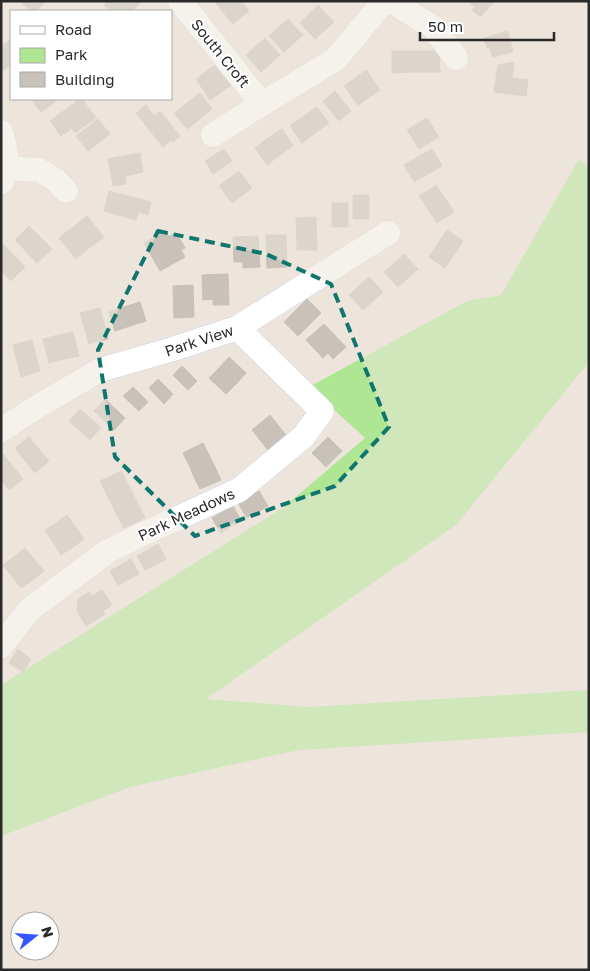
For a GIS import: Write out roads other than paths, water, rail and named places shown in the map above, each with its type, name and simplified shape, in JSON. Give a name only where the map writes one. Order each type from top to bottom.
[{"type":"street","name":"South Croft","points":[[180,1],[262,104]]},
{"type":"street","points":[[213,135],[336,60],[384,1]]},
{"type":"street","points":[[391,1],[433,27],[456,58]]},
{"type":"street","points":[[1,132],[7,153],[4,176],[39,170],[56,180],[66,191]]},
{"type":"street","name":"Park View","points":[[1,430],[100,370],[237,328],[388,233]]},
{"type":"street","name":"Park Meadows","points":[[1,646],[30,609],[108,551],[239,490],[304,436],[322,411],[237,328]]}]
